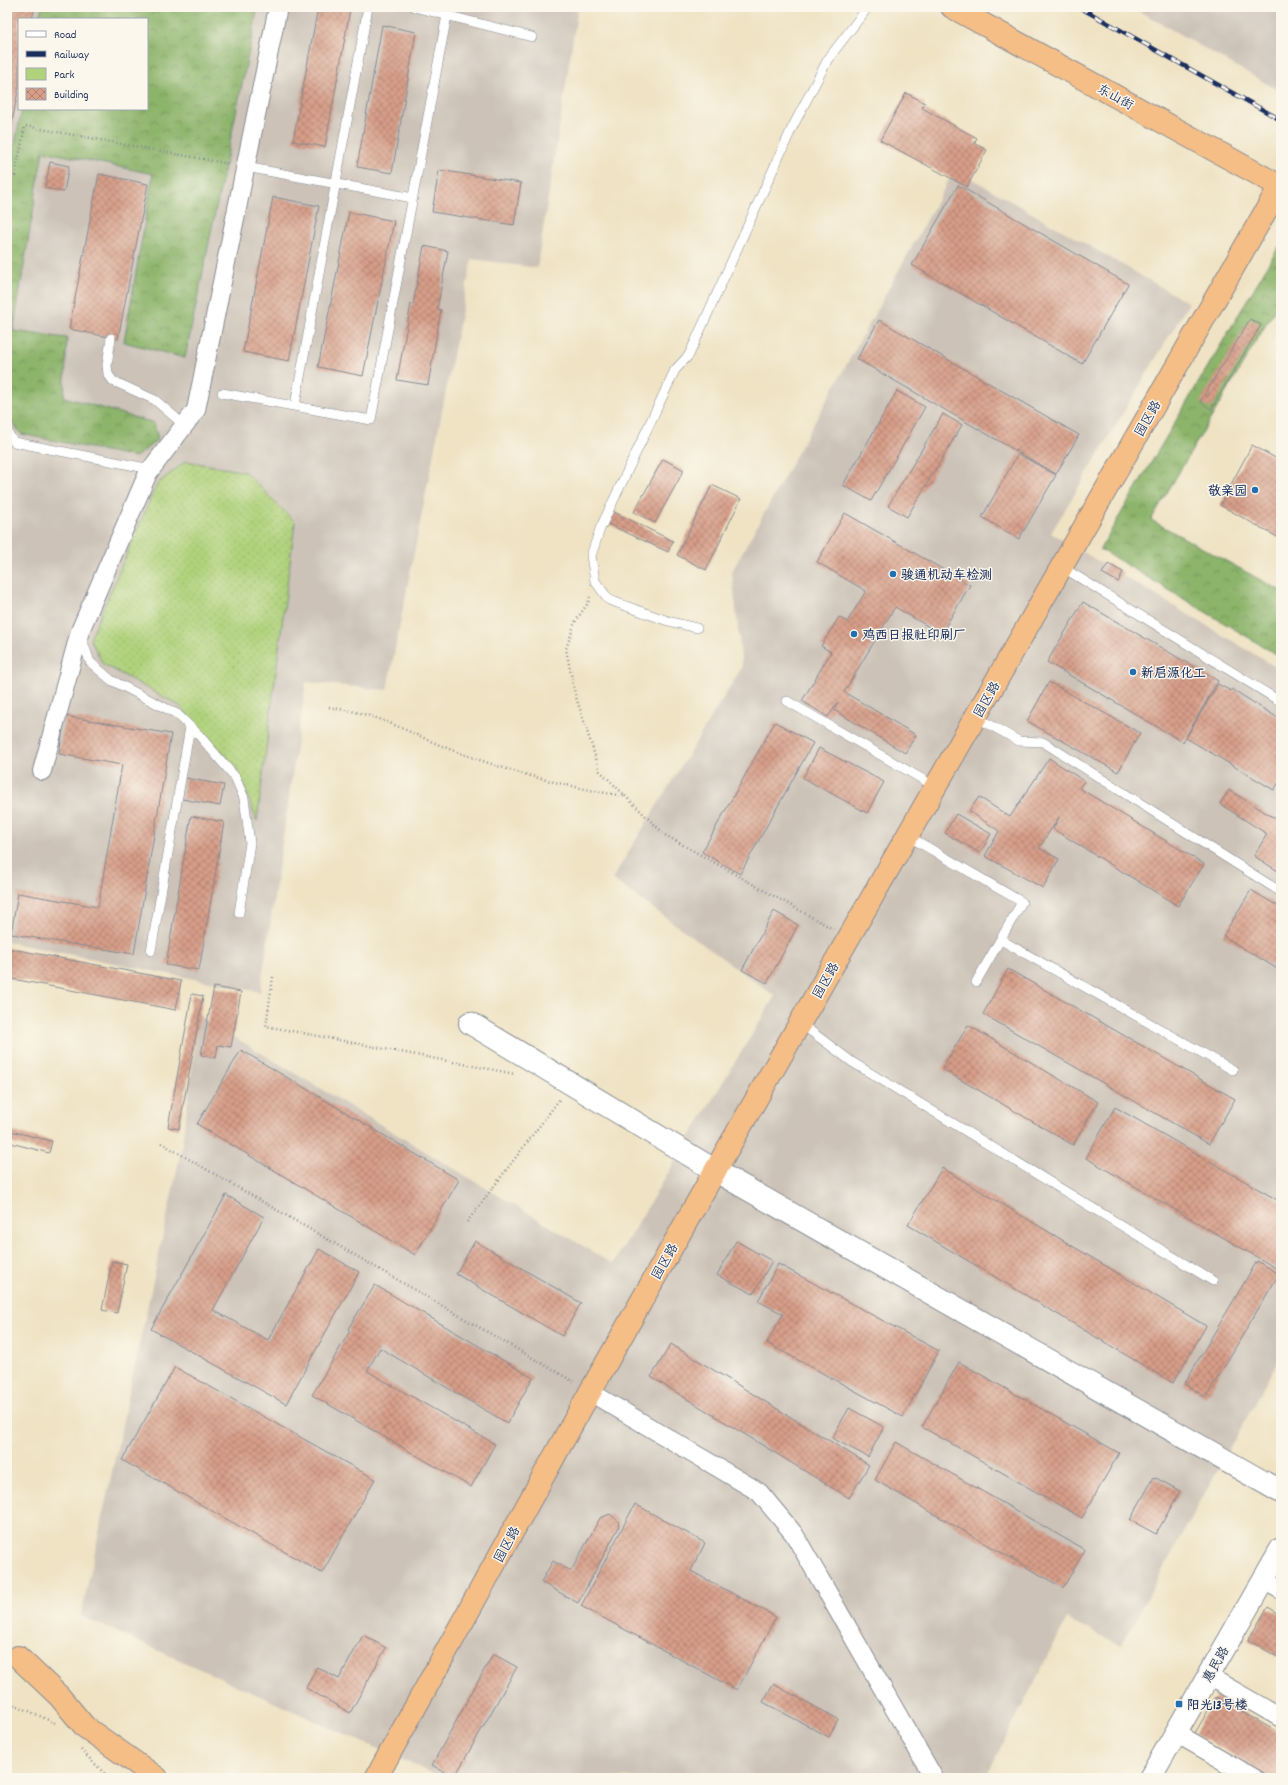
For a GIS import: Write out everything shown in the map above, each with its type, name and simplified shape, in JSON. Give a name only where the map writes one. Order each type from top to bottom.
[{"type":"highway","name":"东山街","points":[[952,7],[1280,186]]},
{"type":"highway","name":"园区路","points":[[376,1778],[590,1392],[715,1171],[1280,186]]},
{"type":"highway","points":[[18,1657],[59,1696],[85,1727],[157,1778]]},
{"type":"street","points":[[42,771],[80,630],[151,469],[196,410],[278,7]]},
{"type":"street","points":[[470,1023],[715,1171],[1281,1492]]},
{"type":"street","points":[[590,1392],[759,1492],[794,1534],[934,1778]]},
{"type":"street","name":"惠民路","points":[[1150,1778],[1208,1676],[1272,1585],[1281,1550]]},
{"type":"street","points":[[1208,1676],[1281,1718]]},
{"type":"street","points":[[1176,1733],[1254,1778]]},
{"type":"lane","points":[[295,405],[368,7]]},
{"type":"lane","points":[[414,7],[532,36]]},
{"type":"lane","points":[[697,628],[668,621],[609,600],[595,581],[591,556],[600,529],[671,377],[675,370],[689,355],[792,128],[828,59],[868,7]]},
{"type":"lane","points":[[222,393],[295,405],[371,420],[447,15]]},
{"type":"lane","points":[[246,167],[413,198]]},
{"type":"lane","points":[[111,338],[107,365],[108,374],[113,381],[155,400],[184,426]]},
{"type":"lane","points":[[7,432],[14,442],[151,469]]},
{"type":"lane","points":[[1062,567],[1281,702]]},
{"type":"lane","points":[[80,630],[90,662],[111,680],[177,714],[235,777],[244,798],[250,843],[239,913]]},
{"type":"lane","points":[[787,701],[936,787]]},
{"type":"lane","points":[[976,717],[1019,741],[1043,742],[1281,892]]},
{"type":"lane","points":[[151,951],[190,727]]},
{"type":"lane","points":[[908,836],[1022,902],[976,982]]},
{"type":"lane","points":[[1001,940],[1233,1070]]},
{"type":"lane","points":[[800,1023],[852,1062],[1213,1281]]},
{"type":"path","points":[[7,175],[15,176],[26,126],[246,167]]},
{"type":"path","points":[[595,581],[588,603],[575,622],[566,649],[575,694],[600,771],[665,836],[850,937]]},
{"type":"path","points":[[329,707],[366,715],[395,725],[452,750],[525,774],[588,791],[625,796]]},
{"type":"path","points":[[273,976],[266,1026],[516,1074]]},
{"type":"path","points":[[466,1222],[571,1084]]},
{"type":"path","points":[[161,1143],[590,1392]]},
{"type":"path","points":[[7,1701],[54,1723],[58,1727]]},
{"type":"path","points":[[78,1747],[109,1778]]},
{"type":"shaded area","points":[[7,7],[578,7],[537,268],[472,259],[387,690],[306,682],[260,992],[7,942]]},
{"type":"shaded area","points":[[1132,7],[1281,7],[1281,92]]},
{"type":"shaded area","points":[[955,169],[1189,303],[1051,533],[1281,670],[1281,1356],[1121,1645],[1067,1619],[985,1778],[443,1778],[81,1616],[181,1151],[199,1016],[613,1264],[775,996],[612,879],[742,667],[732,571]]},
{"type":"green space","points":[[42,7],[258,7],[185,358],[124,342],[153,174],[43,151],[13,331],[67,338],[64,397],[154,423],[158,439],[136,457],[21,434],[7,415],[7,169],[10,168],[22,110],[148,110],[148,18],[39,18]]},
{"type":"green space","points":[[1281,243],[1281,299],[1151,520],[1281,591],[1281,657],[1100,549]]},
{"type":"green space","points":[[186,461],[245,472],[295,522],[257,821],[238,770],[180,706],[103,664],[90,639],[157,484]]},
{"type":"building","points":[[7,7],[35,7],[32,18],[18,18],[18,91],[8,143]]},
{"type":"building","points":[[318,7],[335,7],[350,10],[325,147],[293,141]]},
{"type":"building","points":[[382,25],[416,32],[392,173],[357,167]]},
{"type":"building","points":[[906,93],[925,103],[922,108],[977,138],[974,143],[987,150],[967,187],[880,140]]},
{"type":"building","points":[[50,162],[69,166],[64,192],[45,188]]},
{"type":"building","points":[[439,170],[521,183],[514,225],[432,212]]},
{"type":"building","points":[[99,174],[148,184],[118,339],[69,329]]},
{"type":"building","points":[[958,185],[1128,284],[1082,364],[912,265]]},
{"type":"building","points":[[273,197],[319,206],[289,361],[243,352]]},
{"type":"building","points":[[349,212],[394,221],[363,376],[318,367]]},
{"type":"building","points":[[424,246],[448,251],[437,309],[441,310],[428,385],[397,380],[411,304],[413,305]]},
{"type":"building","points":[[1250,319],[1261,325],[1211,409],[1200,402]]},
{"type":"building","points":[[879,320],[1079,435],[1056,474],[857,359]]},
{"type":"building","points":[[897,391],[925,407],[871,501],[843,485]]},
{"type":"building","points":[[943,414],[962,425],[907,517],[888,506]]},
{"type":"building","name":"敬亲园","points":[[1252,445],[1281,461],[1279,473],[1281,474],[1281,539],[1220,505]]},
{"type":"building","points":[[1018,454],[1056,475],[1019,539],[982,517]]},
{"type":"building","points":[[663,459],[684,470],[655,523],[634,512]]},
{"type":"building","points":[[712,485],[741,499],[706,570],[677,555]]},
{"type":"building","points":[[612,511],[673,541],[668,552],[606,523]]},
{"type":"building","points":[[7,513],[10,514],[8,527],[7,527]]},
{"type":"building","points":[[845,513],[970,585],[941,634],[895,607],[844,692],[916,735],[905,753],[834,710],[838,702],[828,717],[802,701],[831,652],[821,646],[839,617],[847,622],[866,591],[817,562]]},
{"type":"building","points":[[1108,564],[1123,572],[1118,582],[1102,573]]},
{"type":"building","name":"新启源化工","points":[[1083,602],[1218,681],[1183,742],[1047,662]]},
{"type":"building","points":[[1049,682],[1140,733],[1118,772],[1027,721]]},
{"type":"building","points":[[1218,684],[1231,691],[1232,689],[1281,720],[1281,779],[1274,790],[1186,738]]},
{"type":"building","points":[[65,716],[171,734],[134,954],[11,934],[18,893],[98,907],[122,765],[59,754]]},
{"type":"building","points":[[775,722],[813,743],[740,874],[702,852]]},
{"type":"building","points":[[819,748],[884,782],[867,813],[803,778]]},
{"type":"building","points":[[1049,758],[1084,781],[1079,788],[1204,864],[1178,906],[1053,829],[1059,817],[1039,848],[1059,859],[1043,888],[985,856],[999,831],[969,811],[979,797],[1010,817]]},
{"type":"building","points":[[185,778],[224,785],[220,806],[182,799]]},
{"type":"building","points":[[1229,790],[1281,822],[1281,873],[1254,856],[1267,834],[1220,804]]},
{"type":"building","points":[[956,814],[991,834],[980,853],[945,833]]},
{"type":"building","points":[[191,816],[224,822],[199,970],[166,965]]},
{"type":"building","points":[[1251,890],[1281,908],[1281,971],[1223,936]]},
{"type":"building","points":[[774,911],[798,925],[767,983],[742,970]]},
{"type":"building","points":[[7,948],[181,981],[176,1010],[7,978]]},
{"type":"building","points":[[1008,969],[1235,1099],[1209,1144],[983,1014]]},
{"type":"building","points":[[214,987],[241,992],[231,1047],[218,1045],[216,1058],[201,1055]]},
{"type":"building","points":[[192,994],[203,996],[179,1129],[168,1127]]},
{"type":"building","points":[[968,1025],[1098,1102],[1073,1145],[942,1069]]},
{"type":"building","points":[[241,1050],[459,1180],[415,1255],[197,1124]]},
{"type":"building","points":[[1115,1107],[1281,1202],[1281,1271],[1086,1158]]},
{"type":"building","points":[[10,1131],[52,1141],[49,1153],[7,1142]]},
{"type":"building","points":[[942,1168],[1206,1326],[1173,1383],[908,1225]]},
{"type":"building","points":[[226,1195],[264,1217],[213,1310],[268,1340],[319,1249],[359,1272],[286,1404],[151,1329]]},
{"type":"building","points":[[475,1241],[581,1303],[562,1336],[456,1274]]},
{"type":"building","points":[[736,1241],[772,1261],[753,1294],[717,1275]]},
{"type":"building","points":[[112,1261],[127,1264],[117,1313],[102,1310]]},
{"type":"building","points":[[1257,1261],[1279,1274],[1206,1397],[1184,1384]]},
{"type":"building","points":[[778,1264],[939,1351],[903,1417],[767,1343],[783,1314],[758,1301]]},
{"type":"building","points":[[375,1285],[533,1378],[507,1423],[380,1348],[367,1371],[495,1444],[471,1487],[312,1395],[350,1331],[348,1329]]},
{"type":"building","points":[[671,1344],[869,1465],[849,1498],[651,1377]]},
{"type":"building","points":[[959,1362],[1119,1453],[1082,1518],[922,1427]]},
{"type":"building","points":[[175,1367],[375,1479],[322,1573],[122,1460]]},
{"type":"building","points":[[849,1408],[884,1427],[868,1457],[832,1438]]},
{"type":"building","points":[[896,1442],[1085,1550],[1063,1588],[875,1480]]},
{"type":"building","points":[[1154,1477],[1180,1491],[1156,1534],[1130,1520]]},
{"type":"building","points":[[635,1504],[705,1543],[691,1571],[776,1617],[737,1690],[581,1606]]},
{"type":"building","points":[[610,1514],[618,1521],[619,1527],[578,1603],[541,1582],[553,1561],[571,1571],[600,1518]]},
{"type":"building","points":[[1268,1607],[1281,1615],[1281,1659],[1248,1640]]},
{"type":"building","points":[[363,1635],[386,1648],[350,1713],[306,1688],[317,1667],[339,1679]]},
{"type":"building","points":[[493,1654],[517,1667],[454,1778],[432,1765]]},
{"type":"building","points":[[773,1684],[838,1719],[829,1737],[763,1702]]},
{"type":"building","points":[[1216,1697],[1281,1734],[1281,1778],[1273,1778],[1195,1733]]},
{"type":"railway","points":[[1079,7],[1281,120]]},
{"type":"place","name":"敬亲园","points":[[1255,490]]},
{"type":"place","name":"骏通机动车检测","points":[[893,574]]},
{"type":"place","name":"鸡西日报社印刷厂","points":[[854,634]]},
{"type":"place","name":"新启源化工","points":[[1133,672]]},
{"type":"place","name":"阳光13号楼","points":[[1179,1704]]}]
